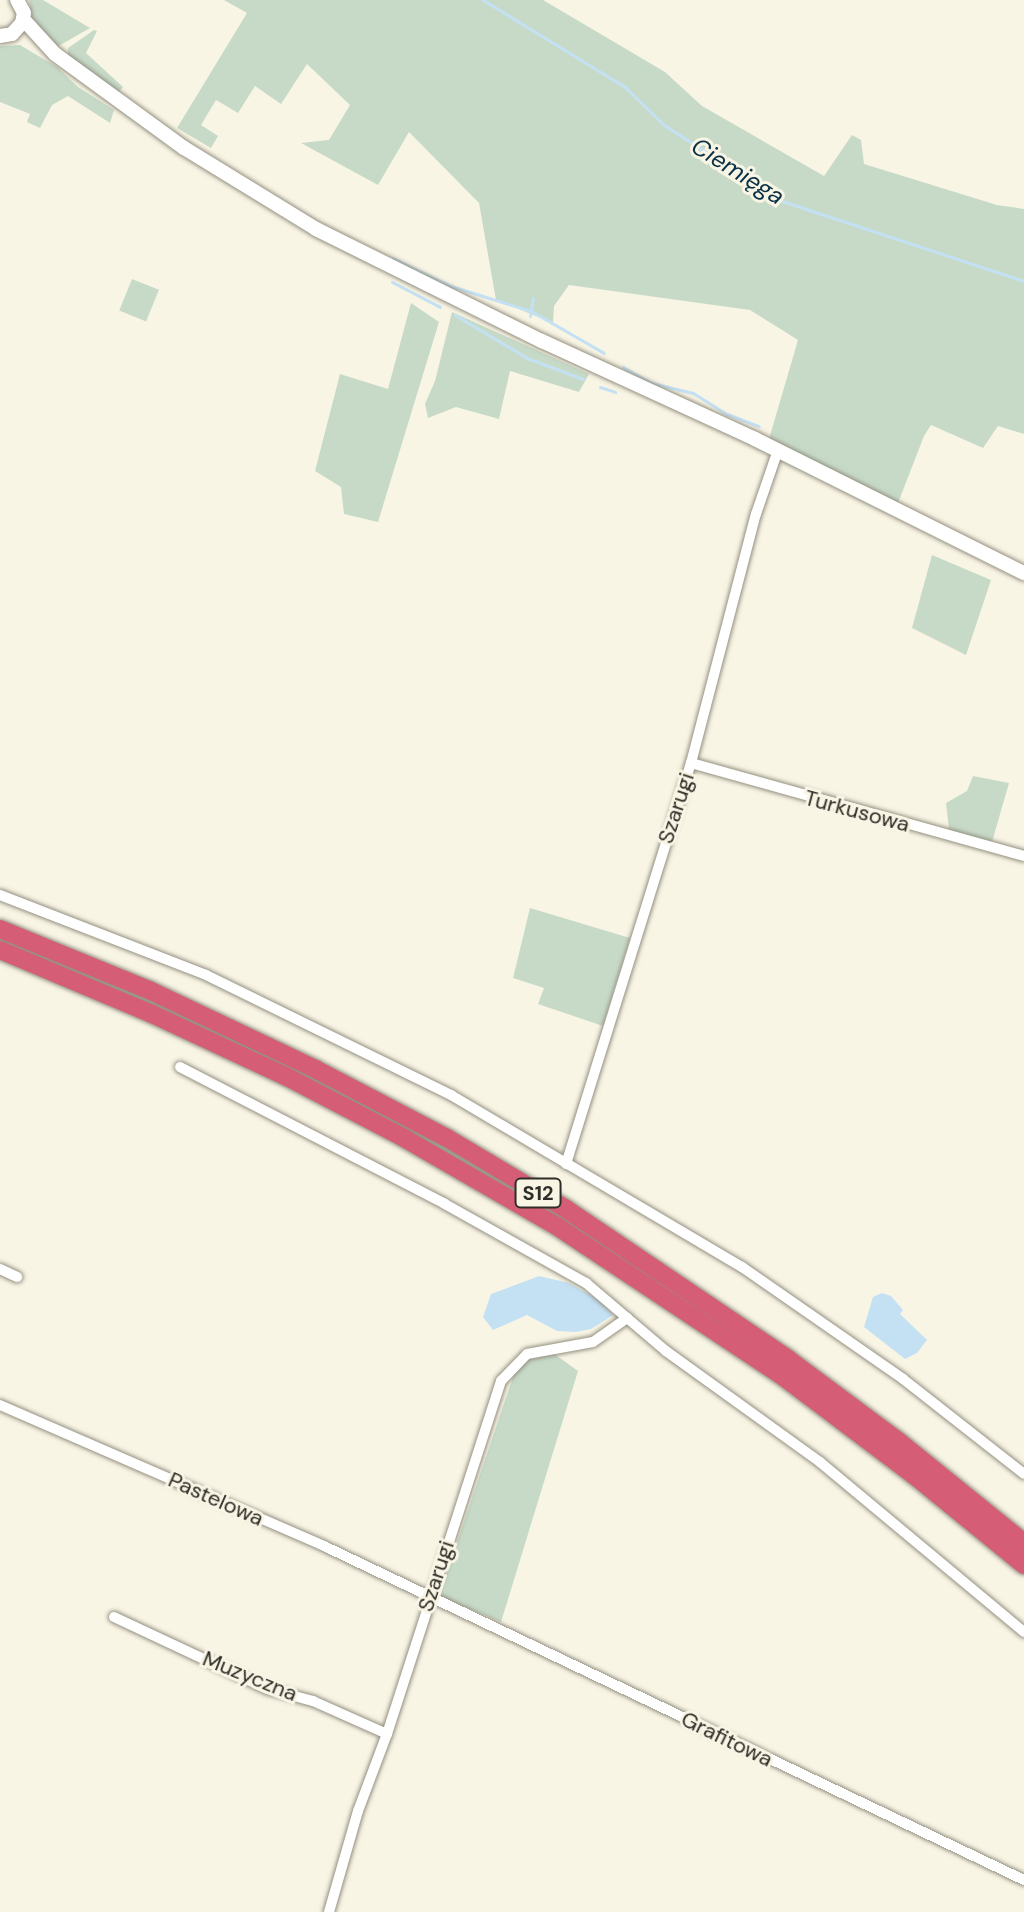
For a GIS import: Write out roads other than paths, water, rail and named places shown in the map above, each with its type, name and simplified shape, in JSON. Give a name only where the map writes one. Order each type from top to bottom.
[{"type":"highway","name":"S12","points":[[0,929],[151,991],[303,1062],[447,1138],[566,1209],[788,1359],[898,1441],[1024,1543]]},
{"type":"highway","name":"S12","points":[[0,950],[152,1014],[287,1077],[404,1138],[545,1219],[781,1375],[915,1476],[1024,1565]]},
{"type":"main road","points":[[19,1],[23,19],[55,54],[184,148],[307,224],[776,455],[1024,573]]},
{"type":"main road","points":[[23,19],[6,35],[55,54]]},
{"type":"street","name":"Szarugi","points":[[566,1164],[691,763],[756,514],[776,455]]},
{"type":"street","name":"Turkusowa","points":[[691,763],[1024,856]]},
{"type":"street","points":[[0,895],[206,975],[451,1095],[742,1267],[903,1379],[1024,1474]]},
{"type":"street","points":[[180,1067],[531,1251],[586,1283],[666,1351],[820,1462],[1024,1632]]},
{"type":"street","points":[[0,1269],[17,1277]]},
{"type":"street","name":"Szarugi","points":[[329,1912],[358,1811],[387,1734],[495,1396],[507,1372],[527,1354],[593,1342],[627,1318]]},
{"type":"street","name":"Pastelowa","points":[[0,1405],[324,1546],[429,1598]]},
{"type":"street","name":"Grafitowa","points":[[429,1598],[1024,1880]]},
{"type":"street","name":"Muzyczna","points":[[114,1617],[268,1689],[313,1701],[387,1734]]},
{"type":"water","points":[[539,1276],[569,1283],[601,1301],[613,1315],[591,1329],[576,1332],[557,1331],[527,1315],[493,1330],[483,1317],[491,1294]]},
{"type":"water","points":[[882,1293],[891,1296],[903,1310],[900,1314],[927,1340],[917,1353],[905,1359],[864,1327],[873,1297]]},
{"type":"waterway","name":"Ciemięga","points":[[483,0],[625,87],[664,125],[782,201],[1024,281]]},
{"type":"waterway","points":[[393,258],[451,286],[531,311],[604,353]]},
{"type":"waterway","points":[[392,282],[440,307]]},
{"type":"waterway","points":[[530,316],[533,298]]},
{"type":"waterway","points":[[455,315],[527,358],[583,379]]},
{"type":"waterway","points":[[623,367],[652,383],[693,393],[727,414],[759,426]]},
{"type":"waterway","points":[[600,387],[615,392]]}]
